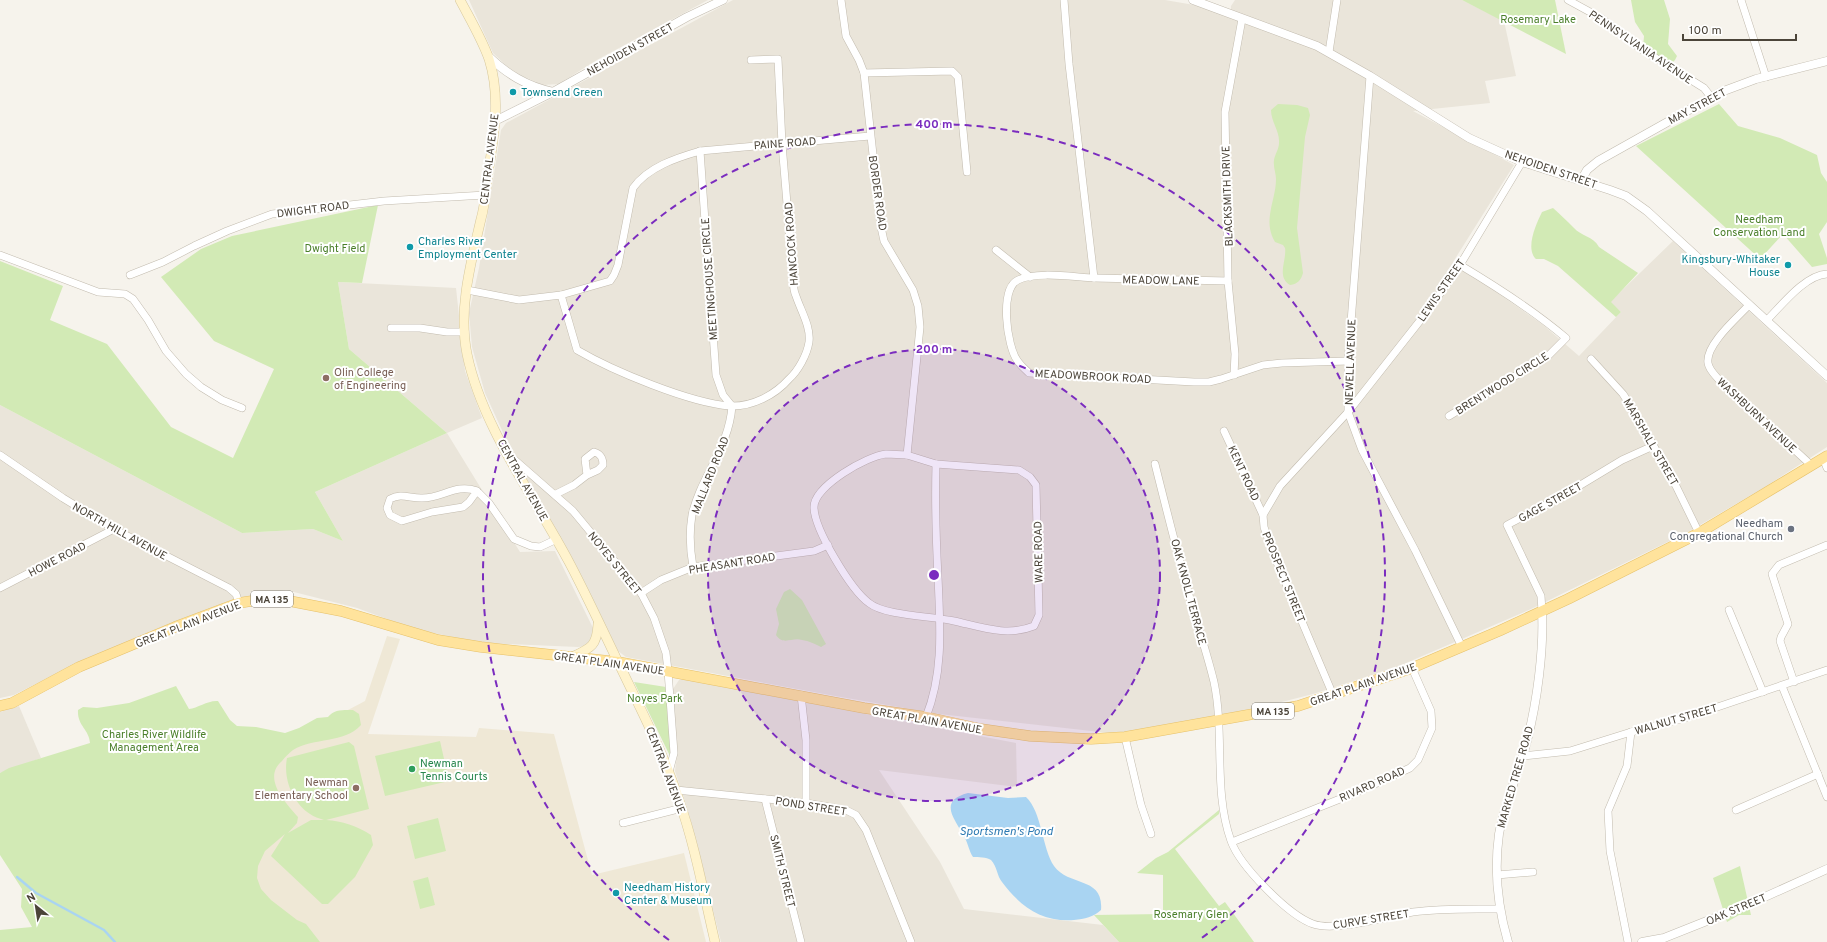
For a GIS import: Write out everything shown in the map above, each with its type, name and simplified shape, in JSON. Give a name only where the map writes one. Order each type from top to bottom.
[{"type":"main road","name":"CENTRAL AVENUE","points":[[460,0],[488,56],[495,88],[495,121],[482,217],[473,252],[467,290],[465,332],[466,352],[475,384],[485,408],[508,454],[556,539],[598,620],[669,772],[682,808],[715,942]]},
{"type":"main road","name":"GREAT PLAIN AVENUE","points":[[0,706],[18,700],[102,657],[239,603],[264,599],[301,603],[341,611],[438,640],[481,648],[618,662],[864,708],[926,717],[981,729],[1030,736],[1091,739],[1125,737],[1218,722],[1298,706],[1412,668],[1542,611],[1699,533],[1812,466],[1826,461]]},
{"type":"main road","points":[[572,657],[589,649],[595,643],[598,620]]},
{"type":"street","name":"NEHOIDEN STREET","points":[[495,121],[553,92],[688,17],[723,0]]},
{"type":"street","name":"BORDER ROAD","points":[[841,0],[846,36],[864,73],[870,136],[884,241],[913,290],[918,306],[920,327],[907,455]]},
{"type":"street","points":[[1064,0],[1069,64],[1094,278]]},
{"type":"street","name":"NEHOIDEN STREET","points":[[1193,0],[1329,52],[1469,138],[1522,162],[1582,179],[1626,196],[1636,203],[1767,320],[1827,376]]},
{"type":"street","points":[[1329,52],[1337,0]]},
{"type":"street","name":"PENNSYLVANIA AVENUE","points":[[1568,0],[1601,18],[1641,49],[1701,86],[1711,97]]},
{"type":"street","points":[[1741,0],[1766,77]]},
{"type":"street","name":"BLACKSMITH DRIVE","points":[[1234,374],[1235,354],[1228,281],[1225,112],[1242,19]]},
{"type":"street","points":[[488,56],[503,70],[519,81],[553,92]]},
{"type":"street","name":"HANCOCK ROAD","points":[[732,406],[764,399],[779,390],[795,374],[809,342],[808,327],[795,294],[782,144],[778,59],[751,60]]},
{"type":"street","name":"MAY STREET","points":[[1582,179],[1587,170],[1598,161],[1711,97],[1766,77],[1827,61]]},
{"type":"street","points":[[864,73],[952,70],[958,77],[967,172]]},
{"type":"street","name":"NEWELL AVENUE","points":[[1370,76],[1348,361],[1348,412],[1362,450],[1415,550],[1462,647]]},
{"type":"street","name":"PAINE ROAD","points":[[700,151],[870,136]]},
{"type":"street","points":[[467,290],[519,300],[561,295],[610,281],[618,265],[633,188],[641,178],[669,161],[700,151]]},
{"type":"street","name":"MEETINGHOUSE CIRCLE","points":[[700,151],[716,375],[722,395],[732,406]]},
{"type":"street","name":"LEWIS STREET","points":[[1348,412],[1430,308],[1460,265],[1522,162]]},
{"type":"street","name":"DWIGHT ROAD","points":[[130,275],[163,262],[221,234],[272,214],[384,201],[485,195]]},
{"type":"street","points":[[996,250],[1030,277]]},
{"type":"street","points":[[0,255],[98,292],[125,294],[133,299],[148,320],[166,351],[186,374],[201,387],[222,400],[242,408]]},
{"type":"street","name":"BRENTWOOD CIRCLE","points":[[1448,416],[1548,356],[1566,338],[1515,298],[1460,265]]},
{"type":"street","points":[[1767,320],[1812,278],[1827,274]]},
{"type":"street","name":"MEADOWBROOK ROAD","points":[[1094,278],[1030,277],[1018,280],[1012,285],[1006,302],[1010,341],[1017,360],[1029,373],[1209,382],[1263,365],[1348,361]]},
{"type":"street","name":"MEADOW LANE","points":[[1094,278],[1228,281]]},
{"type":"street","points":[[561,295],[577,350],[590,358],[695,399],[732,406]]},
{"type":"street","name":"WASHBURN AVENUE","points":[[1749,305],[1718,338],[1708,353],[1707,362],[1710,369],[1725,386],[1812,466]]},
{"type":"street","points":[[391,328],[432,329],[447,332],[465,332]]},
{"type":"street","name":"MARSHALL STREET","points":[[1591,359],[1623,394],[1676,486],[1699,533]]},
{"type":"street","name":"MALLARD ROAD","points":[[693,567],[690,538],[693,514],[723,444],[730,422],[732,406]]},
{"type":"street","points":[[1263,515],[1280,486],[1348,412]]},
{"type":"street","name":"KENT ROAD","points":[[1224,431],[1263,515]]},
{"type":"street","name":"GAGE STREET","points":[[1542,611],[1540,596],[1507,525],[1564,495],[1622,460],[1653,446]]},
{"type":"street","name":"NOYES STREET","points":[[508,454],[556,494],[573,511],[641,593],[659,631],[666,653],[674,753],[669,772]]},
{"type":"street","points":[[926,717],[934,699],[941,644],[940,617],[935,510],[936,464],[907,455],[886,454],[871,457],[834,480],[822,491],[814,506],[815,517],[828,545],[852,587],[870,604],[884,610],[940,617]]},
{"type":"street","name":"NORTH HILL AVENUE","points":[[0,456],[63,498],[114,529],[229,588],[236,594],[239,603]]},
{"type":"street","name":"WARE ROAD","points":[[936,464],[1019,470],[1030,477],[1036,485],[1039,615],[1034,626],[1014,632],[1002,632],[940,617]]},
{"type":"street","name":"OAK KNOLL TERRACE","points":[[1155,464],[1214,683],[1218,722]]},
{"type":"street","points":[[556,494],[574,485],[587,475]]},
{"type":"street","points":[[476,491],[469,502],[463,507],[432,512],[402,521],[390,515],[387,508],[390,499],[396,496],[422,498],[466,487],[476,491],[489,503],[514,539],[531,546],[540,547],[556,539]]},
{"type":"street","name":"PROSPECT STREET","points":[[1263,515],[1264,527],[1273,553],[1333,695]]},
{"type":"street","name":"HOWE ROAD","points":[[0,588],[114,529]]},
{"type":"street","name":"PHEASANT ROAD","points":[[641,593],[661,580],[693,567],[814,551],[828,545]]},
{"type":"street","points":[[1794,682],[1780,642],[1780,637],[1788,624],[1772,574],[1779,565],[1827,545]]},
{"type":"street","points":[[1729,610],[1762,692]]},
{"type":"street","name":"MARKED TREE ROAD","points":[[1508,942],[1500,909],[1497,858],[1500,834],[1523,756],[1534,704],[1543,629],[1542,611]]},
{"type":"street","name":"RIVARD ROAD","points":[[1232,842],[1354,793],[1410,768],[1418,760],[1432,728],[1431,711],[1412,668]]},
{"type":"street","name":"WALNUT STREET","points":[[1523,756],[1570,751],[1631,732],[1685,718],[1827,670]]},
{"type":"street","points":[[1782,686],[1827,797]]},
{"type":"street","points":[[801,695],[806,740],[806,803]]},
{"type":"street","name":"CURVE STREET","points":[[1218,722],[1223,815],[1232,842],[1238,854],[1262,884],[1286,907],[1313,924],[1332,926],[1414,912],[1500,909]]},
{"type":"street","points":[[1628,942],[1610,851],[1608,811],[1627,766],[1631,732]]},
{"type":"street","points":[[1125,737],[1141,805],[1151,834]]},
{"type":"street","points":[[1736,810],[1818,774]]},
{"type":"street","name":"POND STREET","points":[[676,790],[806,803],[846,810],[856,815],[866,830],[911,942]]},
{"type":"street","name":"SMITH STREET","points":[[766,799],[801,942]]},
{"type":"street","points":[[623,823],[682,808]]},
{"type":"street","name":"OAK STREET","points":[[1642,942],[1664,938],[1747,905],[1827,869]]},
{"type":"street","points":[[1497,875],[1533,872]]},
{"type":"shaded area","points":[[469,0],[708,0],[595,61],[559,84],[543,85],[513,72],[493,53]]},
{"type":"shaded area","points":[[733,0],[1165,0],[1200,6],[1230,18],[1231,6],[1235,0],[1462,0],[1504,21],[1516,76],[1485,81],[1490,103],[1413,111],[1514,165],[1453,262],[1542,324],[1579,356],[1621,312],[1610,302],[1673,241],[1827,383],[1827,447],[1765,487],[1688,532],[1531,609],[1397,667],[1313,694],[1255,709],[1153,728],[1118,734],[939,714],[626,657],[618,651],[614,644],[512,452],[485,393],[472,347],[469,313],[479,268],[501,130],[506,123]]},
{"type":"shaded area","points":[[338,282],[456,288],[465,371],[482,418],[447,433],[349,349]]},
{"type":"shaded area","points":[[0,405],[242,533],[313,529],[343,541],[315,492],[447,433],[520,552],[555,551],[595,632],[587,646],[578,647],[482,643],[414,629],[357,608],[286,590],[254,595],[87,658],[14,695],[0,698]]},
{"type":"shaded area","name":"Newman Elementary School","points":[[387,636],[400,639],[368,734],[476,737],[479,728],[554,734],[592,875],[684,853],[706,942],[146,942],[222,768],[329,720],[365,701]]},
{"type":"shaded area","points":[[684,679],[1016,743],[1017,787],[879,770],[940,862],[964,909],[1103,925],[1119,942],[721,942],[689,814],[675,771],[677,755],[673,689],[679,680]]},
{"type":"shaded area","points":[[19,706],[41,758],[0,773],[0,712]]},
{"type":"green space","name":"Rosemary Lake","points":[[1462,0],[1555,0],[1566,54]]},
{"type":"green space","points":[[1631,0],[1664,0],[1670,19],[1668,44],[1677,56],[1671,64],[1643,48],[1644,36],[1635,22]]},
{"type":"green space","points":[[1278,104],[1297,105],[1308,108],[1310,115],[1305,137],[1297,228],[1303,273],[1299,281],[1290,285],[1286,282],[1283,273],[1285,248],[1283,245],[1275,242],[1271,234],[1270,226],[1276,179],[1274,160],[1279,143],[1271,110]]},
{"type":"green space","name":"Needham Conservation Land","points":[[1719,104],[1738,126],[1780,138],[1817,155],[1821,173],[1827,182],[1827,222],[1819,234],[1827,258],[1827,264],[1812,267],[1783,234],[1760,259],[1636,146]]},
{"type":"green space","name":"Olin College of Engineering","points":[[378,205],[362,283],[338,282],[349,349],[447,433],[315,492],[343,541],[313,529],[242,533],[0,405],[0,261],[63,286],[50,320],[107,344],[171,427],[233,458],[274,369],[214,341],[161,277],[201,249],[232,236]]},
{"type":"green space","points":[[1553,208],[1577,231],[1590,238],[1599,247],[1638,273],[1611,302],[1621,312],[1616,317],[1558,266],[1544,259],[1536,259],[1533,255],[1531,243],[1537,223],[1542,212]]},
{"type":"green space","points":[[790,589],[802,600],[826,644],[821,647],[798,639],[785,641],[776,635],[779,624],[776,609],[784,592]]},
{"type":"green space","name":"Noyes Park","points":[[634,682],[666,687],[671,752],[670,756]]},
{"type":"green space","name":"Charles River Wildlife Management Area","points":[[176,686],[189,709],[218,701],[230,720],[237,726],[256,727],[285,733],[299,728],[317,718],[328,717],[336,711],[353,710],[359,714],[361,725],[354,731],[338,738],[310,743],[293,750],[276,768],[274,775],[275,782],[282,797],[298,817],[297,823],[288,833],[311,820],[324,820],[310,814],[298,803],[290,789],[286,774],[287,758],[349,742],[354,746],[369,809],[326,820],[349,824],[371,835],[373,845],[355,877],[328,904],[322,904],[271,856],[285,834],[265,851],[258,866],[257,878],[261,889],[271,900],[297,920],[306,924],[320,942],[0,942],[0,930],[32,927],[21,907],[22,889],[0,855],[0,773],[9,768],[90,743],[88,734],[81,724],[78,715],[78,710],[83,707],[97,708],[129,703]]},
{"type":"green space","name":"Newman Tennis Courts","points":[[440,741],[449,781],[385,796],[375,756]]},
{"type":"green space","name":"Rosemary Glen","points":[[1219,810],[1219,814],[1175,849],[1219,906],[1225,902],[1254,942],[1119,942],[1094,915],[1163,914],[1163,875],[1137,873],[1156,858],[1168,852]]},
{"type":"green space","points":[[438,818],[446,851],[415,859],[407,826]]},
{"type":"green space","points":[[1740,866],[1751,915],[1739,915],[1727,922],[1713,878]]},
{"type":"green space","points":[[428,877],[435,905],[420,909],[413,881]]},
{"type":"water","name":"Sportsmen's Pond","points":[[968,793],[1008,798],[1026,797],[1039,821],[1047,850],[1054,866],[1060,873],[1084,883],[1097,892],[1100,899],[1101,910],[1092,916],[1085,918],[1062,920],[1042,915],[1024,906],[1000,880],[995,865],[991,860],[973,857],[970,852],[951,811],[953,801],[959,796]]},
{"type":"waterway","points":[[17,877],[36,893],[104,930],[115,942]]},
{"type":"place","name":"Townsend Green","points":[[513,92]]},
{"type":"place","name":"Charles River Employment Center","points":[[410,247]]},
{"type":"place","name":"Kingsbury-Whitaker House","points":[[1788,265]]},
{"type":"place","name":"Olin College of Engineering","points":[[326,378]]},
{"type":"place","name":"Needham Congregational Church","points":[[1791,529]]},
{"type":"place","name":"Newman Tennis Courts","points":[[412,769]]},
{"type":"place","name":"Newman Elementary School","points":[[356,788]]},
{"type":"place","name":"Needham History Center & Museum","points":[[616,893]]},
{"type":"park label","name":"Dwight Field","points":[[335,248]]}]
